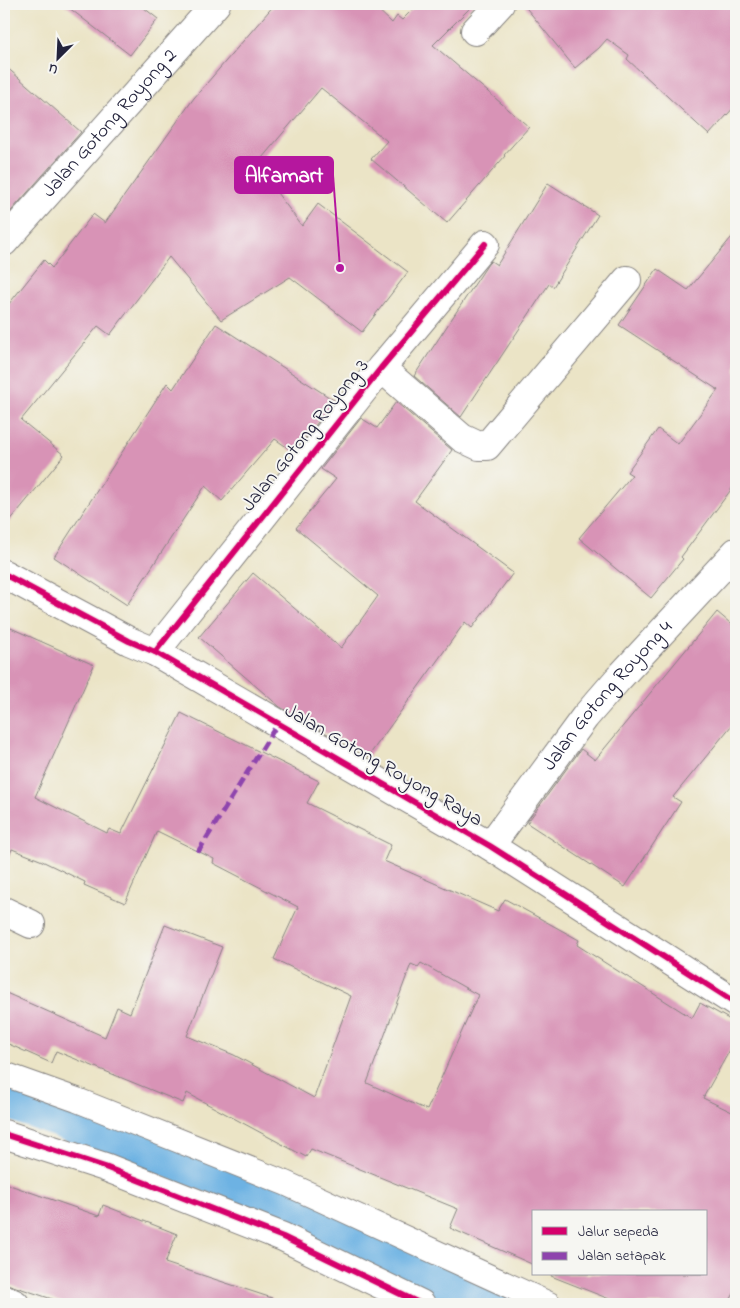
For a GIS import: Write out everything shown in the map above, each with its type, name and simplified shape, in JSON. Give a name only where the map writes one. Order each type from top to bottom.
[{"type":"street","name":"Jalan Gotong Royong 2","points":[[4,242],[216,4]]},
{"type":"street","points":[[475,32],[500,4]]},
{"type":"street","name":"Jalan Gotong Royong 3","points":[[155,652],[381,368],[485,244]]},
{"type":"street","points":[[381,368],[462,438],[479,446],[487,446],[627,280]]},
{"type":"street","name":"Jalan Gotong Royong 4","points":[[490,846],[585,717],[624,672],[736,552]]},
{"type":"street","name":"Jalan Gotong Royong Raya","points":[[4,574],[129,641],[155,652],[490,846],[736,1003]]},
{"type":"street","points":[[4,911],[31,924]]},
{"type":"street","points":[[4,1134],[105,1167],[282,1237],[421,1304]]},
{"type":"street","points":[[4,1299],[15,1304]]},
{"type":"lane","points":[[4,1074],[77,1100],[285,1183],[549,1304]]},
{"type":"building","points":[[64,4],[139,4],[158,19],[130,55]]},
{"type":"building","points":[[275,4],[372,4],[392,23],[397,16],[402,20],[418,4],[474,4],[433,45],[529,127],[447,223],[371,159],[387,141],[321,88],[256,165],[302,226],[318,204],[408,272],[362,332],[290,277],[221,320],[169,257],[110,335],[98,326],[21,420],[64,455],[4,528],[4,310],[44,260],[52,268],[93,214],[105,223],[194,98]]},
{"type":"building","points":[[523,4],[736,4],[736,105],[709,135],[627,59],[629,55],[607,39],[575,68]]},
{"type":"building","points":[[4,65],[81,132],[4,219]]},
{"type":"building","points":[[548,183],[598,215],[553,287],[549,284],[461,417],[414,376],[488,264],[491,261],[497,265]]},
{"type":"building","points":[[736,232],[736,483],[681,557],[683,559],[651,598],[579,538],[632,475],[627,472],[658,429],[678,444],[718,390],[619,325],[657,269],[688,290]]},
{"type":"building","points":[[216,324],[335,401],[294,452],[275,439],[222,501],[205,486],[127,605],[54,557],[167,383],[173,389]]},
{"type":"building","points":[[396,402],[452,450],[415,501],[513,573],[472,628],[465,622],[368,757],[341,738],[340,741],[280,707],[199,637],[253,573],[341,648],[378,596],[296,528],[336,479],[321,469],[361,418],[377,428]]},
{"type":"building","points":[[717,612],[736,628],[736,720],[673,797],[681,802],[625,887],[527,823],[581,749],[595,760]]},
{"type":"building","points":[[4,625],[94,665],[35,797],[107,833],[109,829],[121,834],[181,713],[319,781],[307,803],[391,845],[384,861],[498,911],[505,899],[579,940],[577,945],[692,1018],[700,1003],[736,1023],[736,1039],[703,1098],[736,1114],[736,1290],[728,1304],[622,1304],[551,1276],[708,1276],[708,1210],[532,1210],[532,1264],[450,1228],[458,1209],[311,1149],[306,1157],[187,1093],[183,1103],[56,1051],[51,1063],[4,1042],[4,992],[105,1037],[117,1007],[130,1013],[165,925],[222,947],[187,1036],[234,1055],[314,1098],[351,996],[274,959],[298,907],[213,863],[214,859],[157,831],[125,903],[84,885],[85,882],[40,860],[12,849],[4,868]],"holes":[[[421,963],[478,995],[427,1110],[367,1083],[411,964],[418,967]]]},
{"type":"building","points":[[4,1183],[99,1216],[103,1205],[177,1234],[165,1263],[272,1298],[271,1304],[67,1304],[4,1283]]},
{"type":"waterway","points":[[4,1097],[249,1187],[401,1263],[498,1304]]},
{"type":"marked path","points":[[198,852],[278,723]]},
{"type":"marked path","points":[[4,1299],[15,1304]]},
{"type":"cycle path","points":[[155,652],[381,368],[485,244]]},
{"type":"cycle path","points":[[4,574],[129,641],[155,652],[490,846],[736,1003]]},
{"type":"cycle path","points":[[4,1134],[105,1167],[283,1237],[421,1304]]},
{"type":"place","name":"Alfamart","points":[[340,268]]}]
